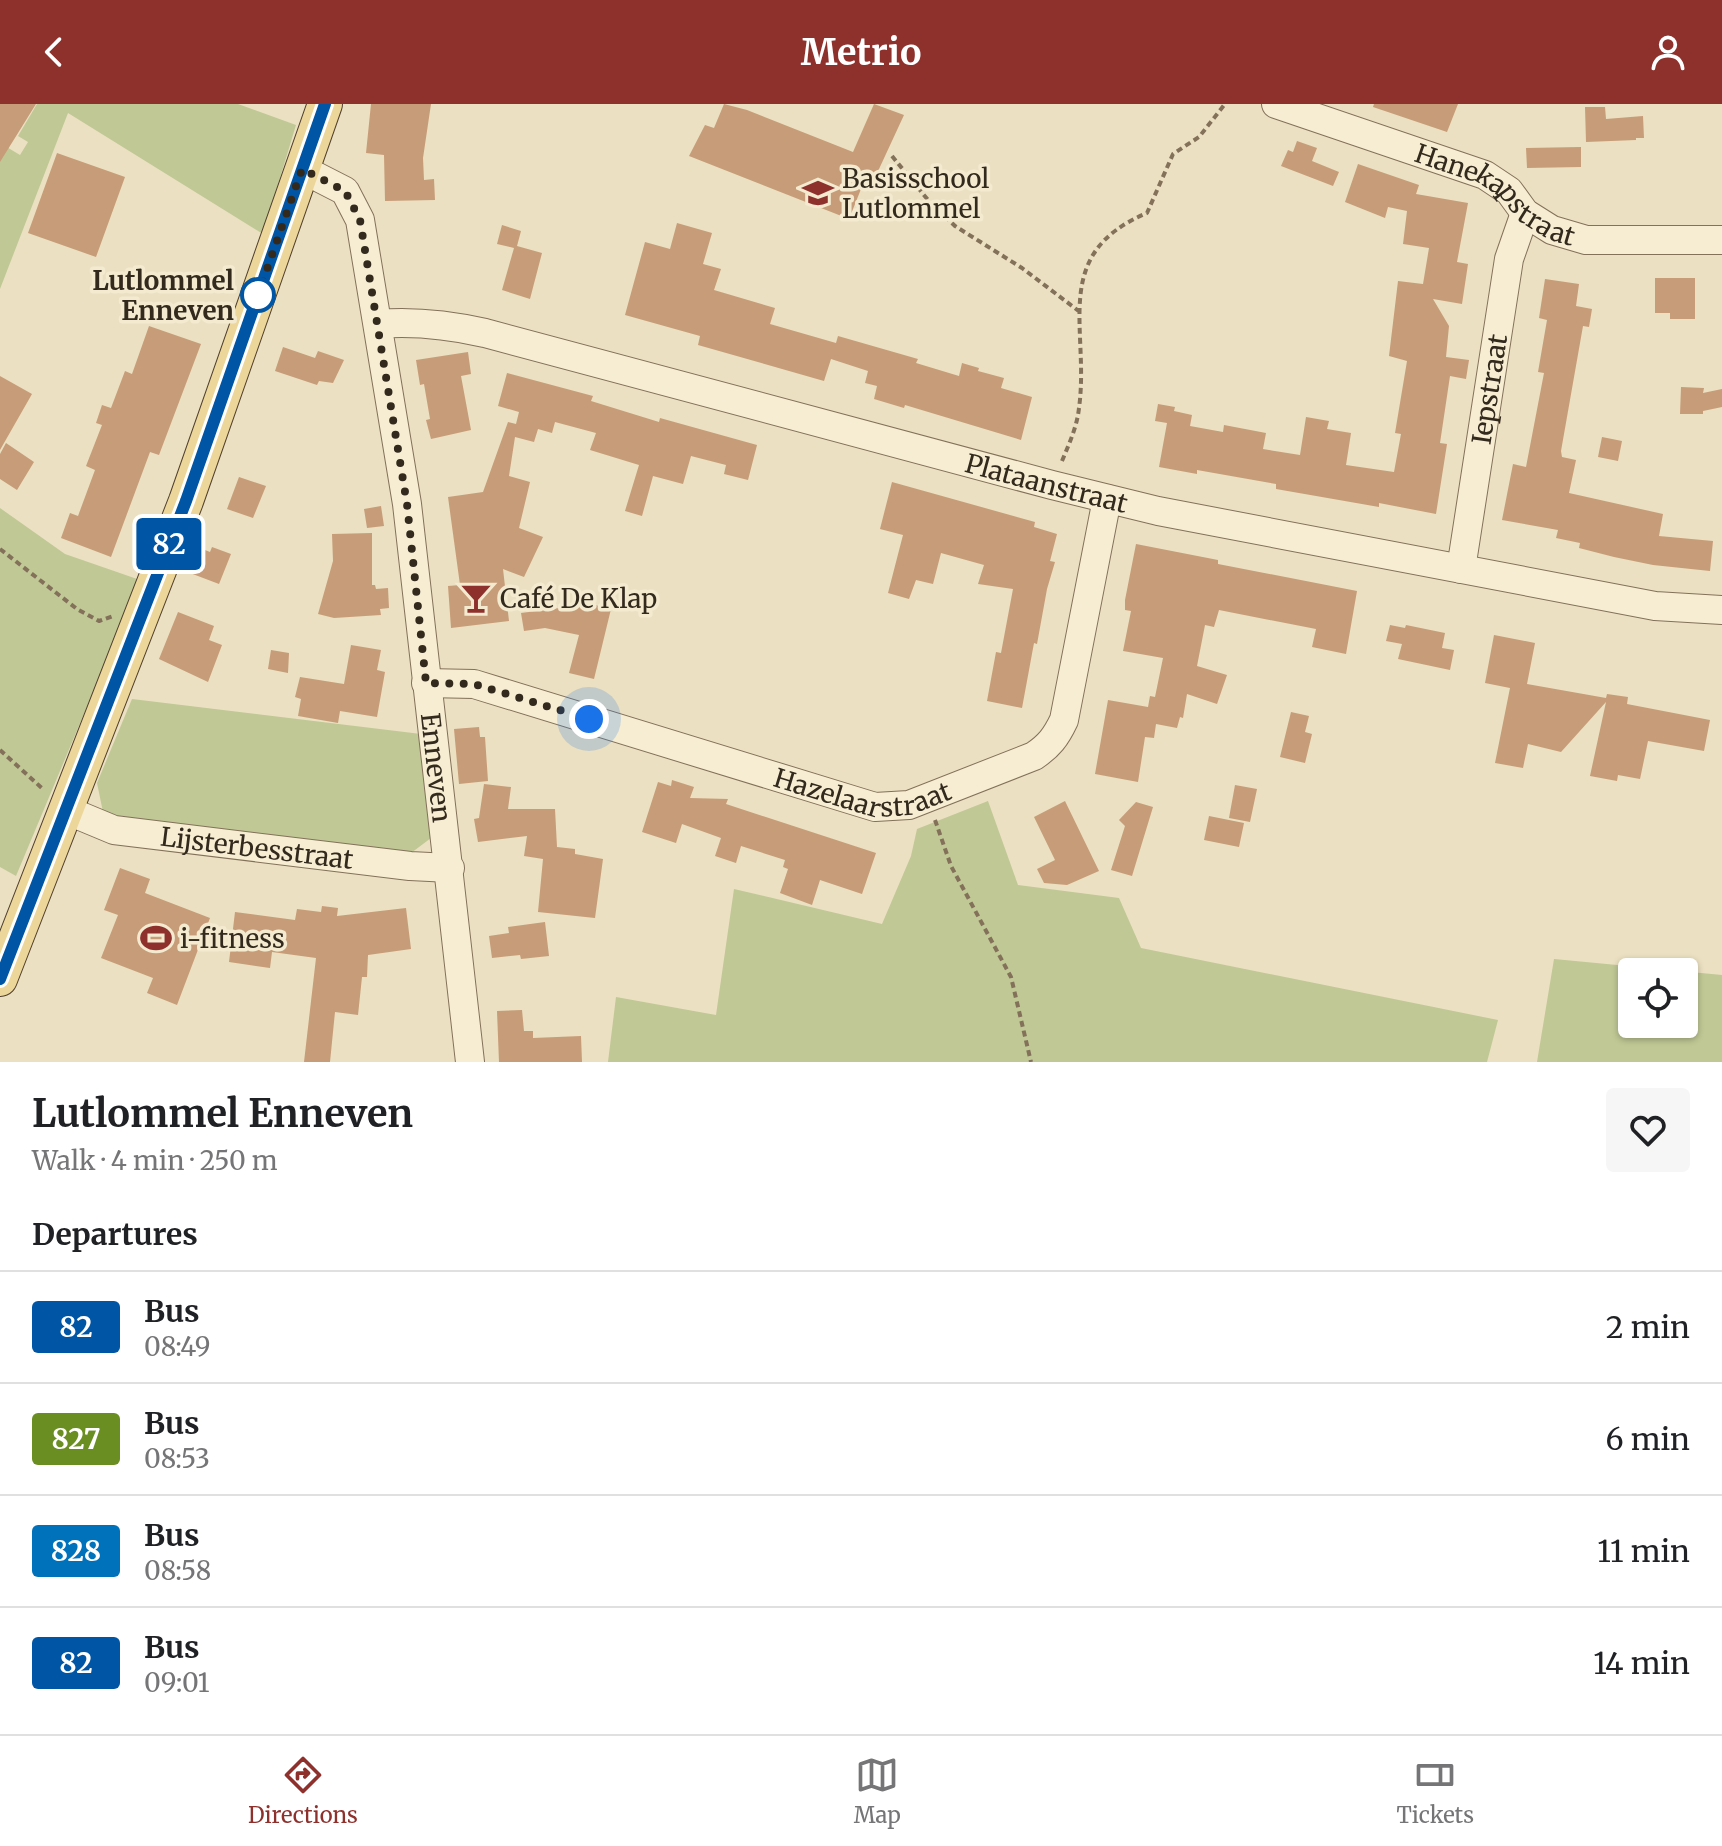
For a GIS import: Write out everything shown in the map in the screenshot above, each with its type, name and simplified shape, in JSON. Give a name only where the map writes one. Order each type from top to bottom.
[{"type":"main road","points":[[0,979],[186,501],[325,104]]},
{"type":"street","name":"Hanekapstraat","points":[[1276,104],[1485,175],[1509,191],[1525,213],[1552,230],[1586,240],[1722,240]]},
{"type":"street","name":"Enneven","points":[[302,169],[345,191],[360,220],[407,504],[470,1062]]},
{"type":"street","name":"Iepstraat","points":[[1461,569],[1509,259],[1525,213]]},
{"type":"street","name":"Plataanstraat","points":[[379,324],[407,322],[448,325],[485,333],[1158,511],[1655,606],[1722,610]]},
{"type":"street","name":"Hazelaarstraat","points":[[426,683],[474,684],[875,807],[909,805],[1034,756],[1048,747],[1056,735],[1066,710],[1107,499]]},
{"type":"street","name":"Lijsterbesstraat","points":[[66,810],[114,830],[410,866],[450,868]]},
{"type":"path","points":[[1052,485],[1074,434],[1080,406],[1082,281],[1095,251],[1110,233],[1147,213],[1173,154],[1199,137],[1225,104]]},
{"type":"path","points":[[892,156],[928,200],[955,226],[1022,268],[1080,312]]},
{"type":"path","points":[[0,549],[77,609],[99,621],[146,604]]},
{"type":"path","points":[[0,750],[66,810]]},
{"type":"path","points":[[927,798],[951,866],[1011,977],[1031,1062]]},
{"type":"green space","points":[[37,104],[238,104],[296,125],[263,234],[68,113],[0,289],[0,143],[20,155],[28,142],[18,136]]},
{"type":"green space","points":[[0,508],[65,554],[140,580],[16,876],[0,867]]},
{"type":"green space","points":[[132,699],[421,734],[435,835],[411,853],[118,819],[103,812],[97,783]]},
{"type":"green space","points":[[988,801],[1018,885],[1119,898],[1141,948],[1498,1020],[1487,1062],[608,1062],[616,997],[716,1015],[734,889],[882,924],[911,856],[917,829]]},
{"type":"green space","points":[[1554,959],[1618,965],[1618,1038],[1698,1038],[1698,973],[1722,975],[1722,1062],[1537,1062]]},
{"type":"building","points":[[0,104],[36,104],[0,162]]},
{"type":"building","points":[[371,104],[431,104],[423,158],[424,180],[434,179],[435,200],[385,201],[384,155],[366,153]]},
{"type":"building","points":[[724,104],[853,152],[874,104],[904,115],[873,182],[865,179],[849,219],[689,156],[705,125],[714,128]]},
{"type":"building","points":[[1374,104],[1458,104],[1447,132],[1373,107]]},
{"type":"building","points":[[1585,107],[1605,107],[1606,119],[1643,116],[1644,138],[1586,142]]},
{"type":"building","points":[[1297,141],[1317,148],[1312,161],[1339,172],[1333,186],[1281,166],[1288,150],[1293,152]]},
{"type":"building","points":[[1581,147],[1581,167],[1527,168],[1526,148]]},
{"type":"building","points":[[57,153],[125,177],[96,257],[28,233]]},
{"type":"building","points":[[1358,164],[1419,185],[1416,194],[1468,203],[1457,262],[1468,264],[1462,304],[1433,299],[1449,326],[1446,357],[1469,360],[1466,379],[1450,376],[1440,443],[1447,444],[1436,514],[1276,489],[1276,484],[1197,470],[1197,474],[1159,467],[1167,423],[1155,421],[1158,404],[1192,415],[1190,426],[1223,432],[1224,425],[1266,433],[1263,449],[1300,455],[1306,417],[1329,421],[1327,429],[1351,433],[1346,465],[1394,472],[1401,434],[1395,433],[1407,361],[1389,356],[1398,281],[1423,284],[1429,248],[1403,244],[1407,211],[1388,207],[1385,218],[1345,202]]},
{"type":"building","points":[[677,223],[712,233],[703,264],[721,269],[714,290],[775,308],[770,324],[836,343],[838,336],[918,359],[916,363],[959,376],[962,363],[1004,378],[1001,388],[1032,397],[1021,440],[905,405],[904,408],[874,399],[877,386],[865,383],[868,371],[831,359],[824,381],[698,345],[700,336],[625,315],[645,242],[670,249]]},
{"type":"building","points":[[502,225],[521,231],[517,246],[542,253],[530,299],[502,290],[514,248],[497,244]]},
{"type":"building","points":[[1655,278],[1695,278],[1695,319],[1670,319],[1670,313],[1655,313]]},
{"type":"building","points":[[1545,279],[1579,284],[1576,306],[1592,309],[1589,327],[1583,326],[1561,451],[1562,457],[1576,460],[1569,493],[1663,514],[1659,536],[1713,541],[1710,571],[1614,557],[1579,548],[1580,543],[1556,538],[1558,530],[1502,520],[1513,464],[1526,467],[1544,373],[1538,372],[1547,320],[1539,318]]},
{"type":"building","points":[[149,326],[201,344],[159,455],[150,452],[111,557],[61,538],[70,513],[78,516],[95,470],[86,466],[102,425],[96,423],[102,405],[111,408],[125,371],[132,374]]},
{"type":"building","points":[[283,347],[315,358],[318,351],[344,360],[333,383],[319,381],[317,385],[275,371]]},
{"type":"building","points":[[468,352],[471,374],[461,376],[471,430],[431,439],[426,420],[430,419],[424,384],[420,385],[416,360]]},
{"type":"building","points":[[507,373],[593,396],[591,401],[659,422],[660,418],[757,445],[748,480],[724,474],[726,465],[691,456],[683,484],[653,476],[642,516],[625,511],[639,465],[590,450],[596,433],[555,422],[552,433],[538,429],[534,442],[515,437],[509,476],[530,482],[519,528],[543,537],[524,577],[503,569],[509,621],[451,628],[448,586],[460,585],[448,497],[483,492],[508,422],[516,424],[519,412],[498,406]]},
{"type":"building","points":[[0,376],[32,394],[0,450]]},
{"type":"building","points":[[1681,387],[1704,388],[1703,393],[1722,389],[1722,407],[1703,411],[1703,414],[1680,414]]},
{"type":"building","points":[[1602,437],[1622,441],[1618,461],[1598,457]]},
{"type":"building","points":[[6,443],[34,462],[17,490],[0,479],[0,454]]},
{"type":"building","points":[[239,477],[266,486],[253,518],[227,509]]},
{"type":"building","points":[[892,482],[1035,522],[1034,527],[1057,534],[1050,561],[1055,562],[1037,644],[1034,643],[1022,708],[987,701],[996,652],[1001,653],[1013,589],[978,584],[984,565],[941,553],[933,584],[916,580],[909,599],[888,593],[903,535],[880,529]]},
{"type":"building","points":[[381,506],[384,526],[367,528],[364,509]]},
{"type":"building","points":[[372,533],[372,585],[376,589],[388,588],[389,608],[380,609],[381,615],[334,618],[318,614],[333,561],[332,534]]},
{"type":"building","points":[[1136,544],[1218,560],[1218,564],[1357,591],[1346,654],[1312,647],[1316,629],[1219,610],[1214,627],[1205,625],[1197,666],[1227,675],[1217,704],[1187,694],[1183,718],[1180,717],[1177,728],[1156,724],[1154,738],[1145,737],[1138,782],[1095,774],[1108,700],[1148,707],[1150,696],[1155,697],[1163,658],[1123,651],[1131,611],[1125,610],[1125,600]]},
{"type":"building","points":[[212,547],[231,554],[219,584],[190,573],[200,548],[210,552]]},
{"type":"building","points":[[591,604],[611,609],[594,679],[569,673],[579,635],[545,628],[524,631],[521,613]]},
{"type":"building","points":[[178,612],[214,626],[209,640],[222,645],[208,682],[159,659]]},
{"type":"building","points":[[1390,625],[1445,633],[1442,648],[1454,650],[1450,670],[1398,659],[1402,644],[1386,641]]},
{"type":"building","points":[[1494,635],[1535,643],[1527,684],[1606,698],[1607,694],[1628,697],[1627,704],[1710,720],[1704,751],[1648,741],[1640,779],[1618,775],[1617,781],[1590,776],[1606,702],[1561,752],[1528,744],[1523,768],[1495,763],[1510,688],[1485,683]]},
{"type":"building","points":[[351,645],[381,650],[377,670],[385,672],[377,717],[340,711],[338,723],[298,716],[301,699],[295,697],[300,677],[344,684]]},
{"type":"building","points":[[271,650],[289,653],[288,673],[268,669]]},
{"type":"building","points":[[1291,712],[1309,716],[1305,732],[1312,734],[1305,763],[1280,757]]},
{"type":"building","points":[[479,727],[480,737],[485,737],[488,781],[459,784],[454,729]]},
{"type":"building","points":[[672,780],[694,787],[690,798],[728,799],[726,804],[876,853],[862,894],[820,880],[812,905],[780,893],[788,869],[783,867],[785,860],[741,846],[736,863],[715,856],[721,838],[682,824],[676,843],[642,832],[658,782],[671,786]]},
{"type":"building","points":[[484,784],[511,787],[508,809],[555,809],[557,847],[575,849],[575,854],[603,859],[595,918],[538,912],[543,859],[524,856],[527,836],[478,842],[474,819],[479,818]]},
{"type":"building","points":[[1235,785],[1257,789],[1250,822],[1229,818]]},
{"type":"building","points":[[1065,801],[1099,871],[1067,885],[1044,883],[1037,869],[1055,860],[1034,817]]},
{"type":"building","points":[[1136,802],[1153,807],[1132,876],[1111,870],[1125,826],[1119,820]]},
{"type":"building","points":[[1209,816],[1244,823],[1239,847],[1204,840]]},
{"type":"building","name":"i-fitness","points":[[120,868],[150,879],[145,893],[210,918],[177,1005],[147,993],[153,978],[101,958],[118,915],[104,910]]},
{"type":"building","points":[[322,906],[338,908],[337,916],[406,908],[411,949],[368,955],[367,977],[362,977],[358,1015],[335,1012],[330,1062],[304,1062],[316,958],[272,952],[270,968],[229,962],[235,912],[295,920],[297,909],[321,912]]},
{"type":"building","points":[[545,922],[549,956],[492,958],[489,936],[509,933],[508,927]]},
{"type":"building","points":[[522,1010],[524,1031],[533,1031],[533,1038],[581,1036],[582,1062],[499,1062],[497,1011]]},
{"type":"bus line","name":"82","points":[[0,979],[186,501],[325,104]]},
{"type":"place","name":"Basisschool Lutlommel","points":[[818,193]]},
{"type":"place","name":"Lutlommel Enneven","points":[[258,295]]},
{"type":"place","name":"Café De Klap","points":[[476,598]]},
{"type":"place","name":"i-fitness","points":[[156,938]]},
{"type":"route","points":[[258,295],[302,169],[345,191],[360,220],[379,324],[407,504],[426,683],[474,684],[589,719]]}]
